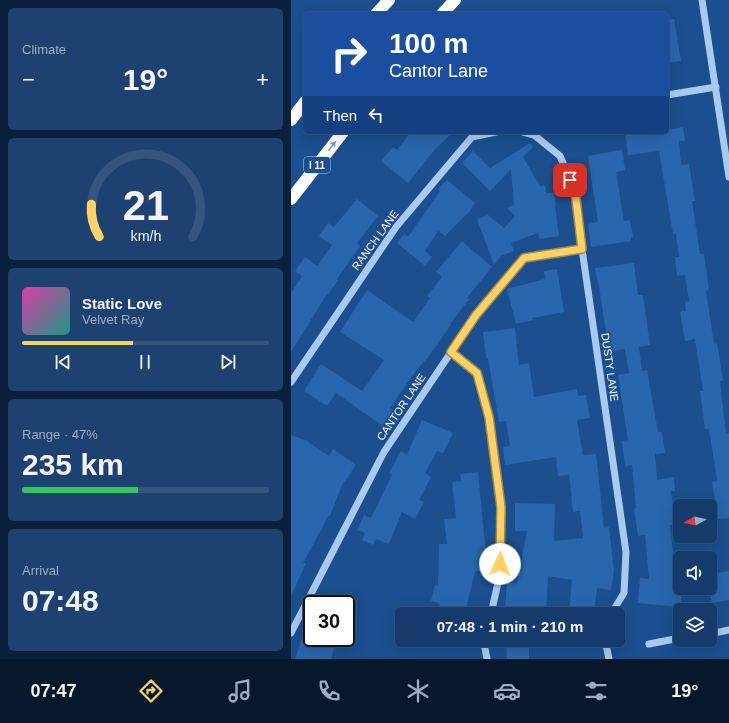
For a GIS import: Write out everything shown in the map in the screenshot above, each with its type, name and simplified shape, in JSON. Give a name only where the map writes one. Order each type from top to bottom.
[{"type":"highway","points":[[378,12],[389,0]]},
{"type":"highway","points":[[443,12],[455,0]]},
{"type":"highway","points":[[291,120],[303,105]]},
{"type":"highway","name":"I 11","points":[[291,198],[341,134]]},
{"type":"street","points":[[702,0],[729,177]]},
{"type":"street","points":[[669,95],[716,87]]},
{"type":"street","name":"RANCH LANE","points":[[291,382],[396,227],[472,137],[486,134]]},
{"type":"street","name":"DUSTY LANE","points":[[530,134],[534,135],[560,156],[575,191],[626,552],[624,593],[615,607]]},
{"type":"street","name":"CANTOR LANE","points":[[291,632],[384,452],[476,315],[524,258],[582,249]]},
{"type":"street","points":[[451,352],[477,373],[489,417],[501,507],[499,578],[493,607]]},
{"type":"street","points":[[717,633],[729,630]]},
{"type":"street","points":[[649,644],[673,639]]},
{"type":"street","points":[[485,647],[487,659]]},
{"type":"street","points":[[606,647],[609,659]]},
{"type":"building","points":[[674,19],[681,61],[669,63],[669,20]]},
{"type":"building","points":[[683,127],[685,141],[679,141],[681,165],[689,164],[695,201],[692,201],[700,254],[704,254],[709,290],[706,291],[714,344],[717,343],[723,380],[720,381],[726,434],[729,433],[729,518],[718,519],[717,499],[715,499],[712,482],[717,481],[709,429],[705,429],[700,391],[703,391],[695,339],[685,341],[680,312],[686,311],[685,302],[689,301],[685,275],[677,276],[675,257],[679,257],[676,234],[673,234],[659,151],[628,155],[625,134],[669,134],[669,130]]},
{"type":"building","points":[[409,134],[451,134],[435,149],[408,183],[381,161],[393,147],[397,150]]},
{"type":"building","points":[[530,143],[533,147],[523,157],[540,186],[545,186],[546,193],[554,193],[559,236],[539,239],[538,233],[511,243],[514,251],[501,256],[494,265],[477,219],[488,215],[504,228],[515,216],[507,208],[514,205],[511,169],[490,191],[462,163],[473,151],[490,168]]},
{"type":"building","points":[[622,150],[625,170],[616,172],[624,221],[630,220],[633,237],[631,238],[631,241],[591,247],[588,224],[598,222],[588,156]]},
{"type":"building","points":[[447,180],[475,203],[470,211],[445,236],[438,231],[425,251],[432,257],[425,266],[397,243],[404,234],[408,237],[440,191],[438,189]]},
{"type":"building","points":[[357,199],[378,216],[357,243],[360,246],[337,279],[338,280],[328,295],[327,294],[291,352],[291,293],[302,276],[295,271],[305,257],[317,266],[332,245],[319,236],[328,223],[334,227]]},
{"type":"building","points":[[462,241],[492,267],[466,299],[470,298],[390,408],[393,411],[383,426],[336,393],[327,406],[304,391],[321,364],[362,391],[384,360],[340,332],[367,290],[413,322],[430,298],[427,296],[442,277],[436,272]]},
{"type":"building","points":[[634,263],[638,295],[643,295],[650,345],[639,347],[642,371],[647,370],[658,432],[662,432],[665,453],[655,454],[657,480],[674,477],[675,491],[671,491],[673,504],[673,524],[670,525],[673,554],[673,595],[681,595],[680,603],[673,603],[673,606],[638,603],[640,578],[649,579],[645,535],[638,536],[634,509],[636,508],[632,465],[625,466],[622,441],[628,440],[618,375],[629,373],[625,349],[609,352],[595,268]]},
{"type":"building","points":[[557,269],[564,312],[532,318],[533,320],[516,324],[507,289],[545,279],[544,271]]},
{"type":"building","points":[[515,328],[519,365],[529,363],[534,397],[577,389],[578,396],[586,395],[590,418],[577,420],[583,455],[596,454],[604,528],[609,527],[614,571],[611,590],[597,588],[595,607],[570,607],[572,580],[548,576],[546,607],[505,607],[507,583],[517,583],[527,531],[515,531],[515,503],[555,504],[554,541],[583,538],[580,511],[573,512],[569,475],[558,476],[556,457],[505,465],[503,447],[510,446],[506,421],[499,422],[488,358],[486,358],[483,332]]},
{"type":"building","points":[[422,420],[453,433],[443,453],[437,451],[425,473],[431,477],[419,500],[424,502],[415,519],[402,512],[389,544],[376,539],[373,545],[362,540],[365,533],[357,530],[364,515],[371,518],[392,475],[389,473],[401,451],[407,455]]},
{"type":"building","points":[[291,435],[308,441],[329,456],[333,449],[356,465],[342,485],[330,516],[328,516],[303,563],[306,563],[291,596]]},
{"type":"building","points":[[478,472],[485,545],[485,571],[475,571],[466,607],[439,607],[440,604],[431,601],[435,585],[438,586],[439,544],[447,544],[444,519],[456,518],[452,482],[461,481],[460,474]]},
{"type":"building","points":[[729,571],[729,600],[712,603],[710,595],[717,595],[717,573]]},
{"type":"building","points":[[302,638],[303,647],[334,647],[331,659],[295,659]]},
{"type":"building","points":[[506,647],[529,647],[529,659],[507,659]]},
{"type":"route","points":[[500,564],[501,507],[489,417],[477,373],[451,352],[476,315],[524,258],[582,249],[575,191],[570,180]]}]
